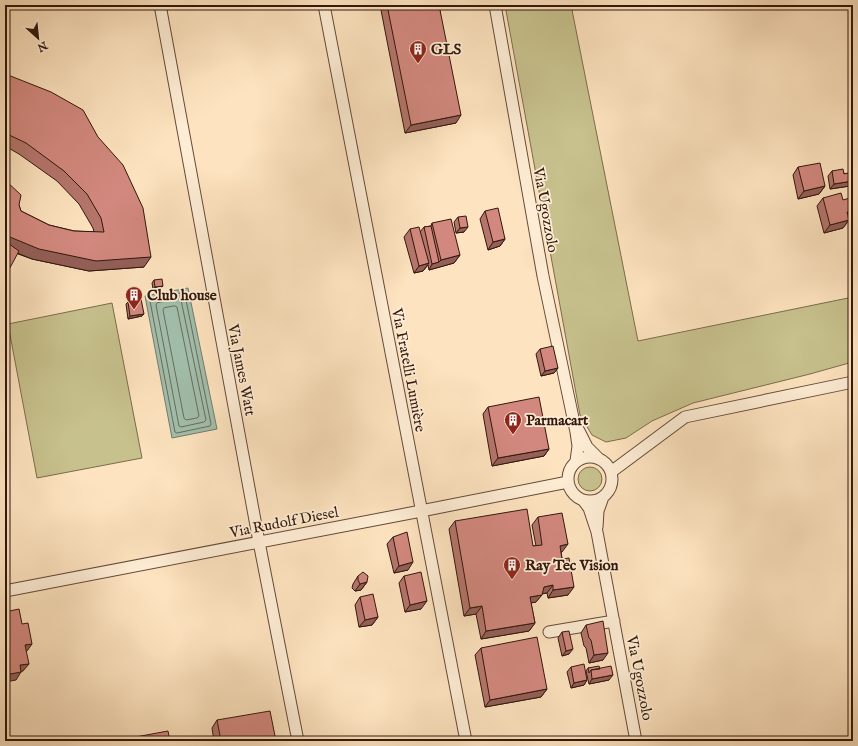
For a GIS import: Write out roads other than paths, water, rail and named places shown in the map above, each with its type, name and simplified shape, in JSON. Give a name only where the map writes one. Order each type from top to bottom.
[{"type":"street","name":"Via James Watt","points":[[160,5],[298,741]]},
{"type":"street","name":"Via Fratelli Lumière","points":[[324,5],[466,741]]},
{"type":"street","name":"Via Ugozzolo","points":[[494,5],[543,276],[574,419],[578,446],[576,461]]},
{"type":"street","points":[[611,472],[685,417],[853,382]]},
{"type":"street","name":"Via Ugozzolo","points":[[574,419],[587,447],[598,458]]},
{"type":"street","points":[[590,456],[604,461],[611,472],[611,486],[608,492],[603,497],[590,501],[583,500],[573,493],[568,482],[569,470],[576,461],[590,456]]},
{"type":"street","name":"Via Rudolf Diesel","points":[[5,591],[568,482]]},
{"type":"street","name":"Via Ugozzolo","points":[[597,532],[598,511],[603,497]]},
{"type":"street","name":"Via Ugozzolo","points":[[583,500],[589,508],[597,532],[636,741]]},
{"type":"street","name":"Via Ugozzolo","points":[[549,632],[614,621]]},
{"type":"water","points":[[188,288],[217,429],[172,438],[145,296]]},
{"type":"place","name":"GLS","points":[[418,64]]},
{"type":"place","name":"Club house","points":[[134,310]]},
{"type":"place","name":"Parmacart","points":[[513,435]]},
{"type":"place","name":"Ray Tec Vision","points":[[512,580]]}]
